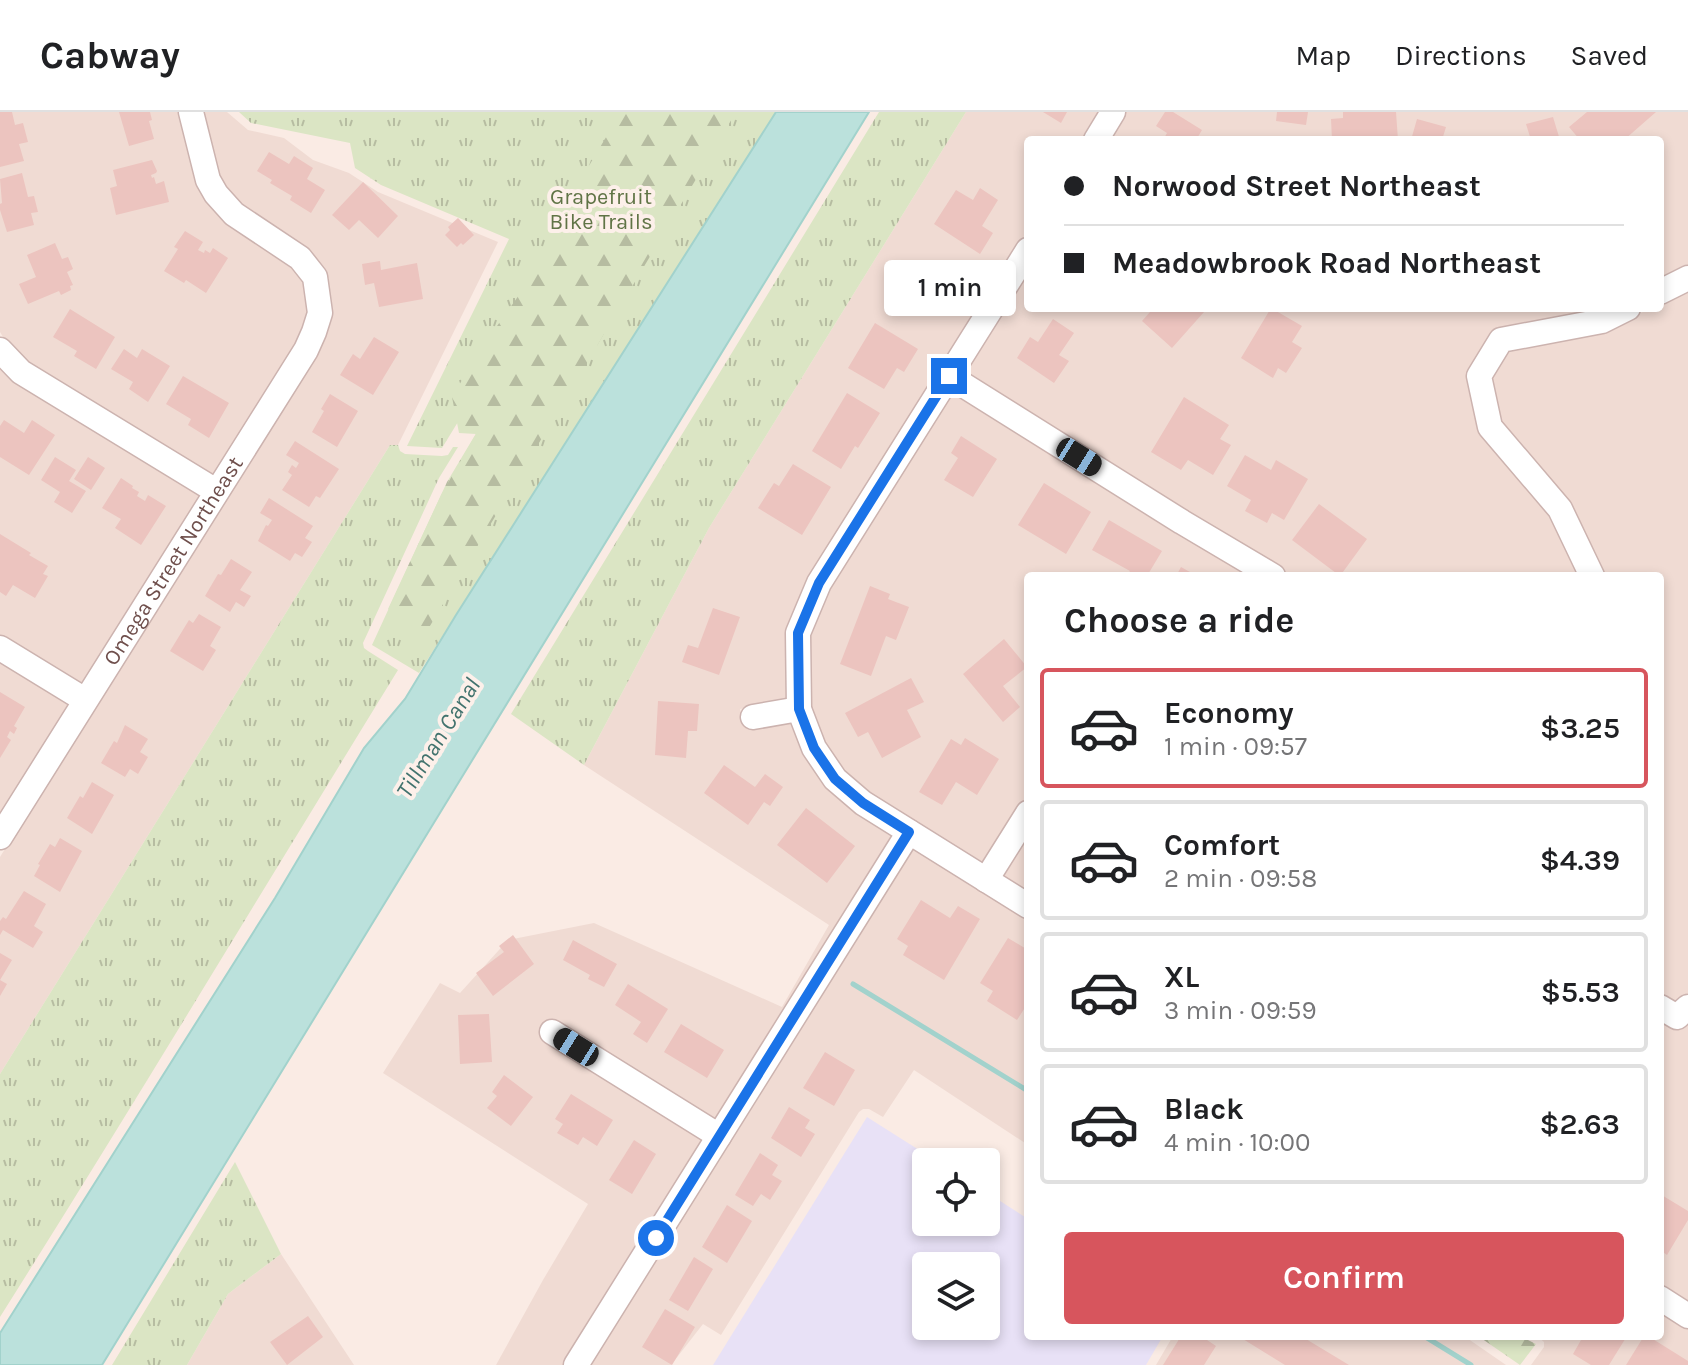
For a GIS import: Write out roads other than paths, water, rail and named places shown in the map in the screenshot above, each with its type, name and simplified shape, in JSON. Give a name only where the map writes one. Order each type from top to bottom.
[{"type":"street","name":"Omega Street Northeast","points":[[0,837],[306,350],[320,313],[315,277],[300,258],[234,214],[216,194],[208,180],[191,112]]},
{"type":"street","points":[[1098,136],[1113,112]]},
{"type":"street","points":[[1024,256],[819,583],[798,633],[799,709],[814,748],[835,779],[863,803],[1024,904]]},
{"type":"street","points":[[1664,290],[1688,278]]},
{"type":"street","points":[[1590,572],[1560,509],[1490,427],[1479,376],[1501,340],[1602,321],[1620,312]]},
{"type":"street","points":[[0,350],[21,372],[216,491]]},
{"type":"street","points":[[949,376],[1266,572]]},
{"type":"street","points":[[0,648],[85,700]]},
{"type":"street","points":[[753,717],[799,709]]},
{"type":"street","points":[[986,880],[1024,819]]},
{"type":"street","points":[[576,1365],[909,832]]},
{"type":"street","points":[[1664,1009],[1677,1017],[1688,1007]]},
{"type":"street","points":[[552,1032],[719,1136]]},
{"type":"street","points":[[1664,1301],[1688,1316]]},
{"type":"water","name":"Tillman Canal","points":[[776,112],[869,112],[102,1365],[0,1365],[0,1333],[275,898],[364,748],[405,699]]},
{"type":"waterway","points":[[853,984],[1024,1089]]},
{"type":"waterway","points":[[1430,1340],[1471,1365]]},
{"type":"park label","name":"Grapefruit Bike Trails","points":[[601,210]]}]
